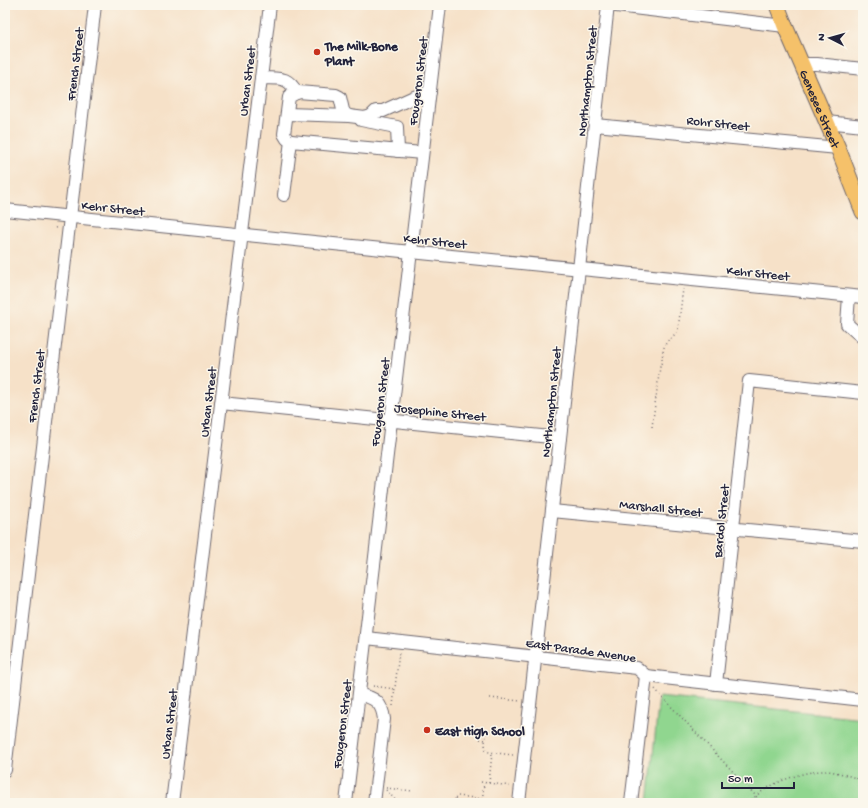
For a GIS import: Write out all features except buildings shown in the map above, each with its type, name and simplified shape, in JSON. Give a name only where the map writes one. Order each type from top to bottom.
[{"type":"main road","name":"Genesee Street","points":[[777,5],[838,148],[863,212]]},
{"type":"street","name":"French Street","points":[[5,770],[95,5]]},
{"type":"street","name":"Urban Street","points":[[172,803],[270,5]]},
{"type":"street","name":"Fougeron Street","points":[[346,803],[440,5]]},
{"type":"street","points":[[608,5],[684,9],[785,26]]},
{"type":"street","name":"Northampton Street","points":[[519,803],[608,5]]},
{"type":"street","points":[[802,64],[817,64],[863,69]]},
{"type":"street","points":[[261,78],[283,79],[288,81],[297,93]]},
{"type":"street","points":[[287,114],[353,116],[365,118],[371,116],[376,111],[383,111],[414,97],[430,92]]},
{"type":"street","points":[[398,151],[397,127],[363,121],[344,113],[340,97],[336,95],[297,93],[289,97],[284,134],[287,139],[291,141],[398,151],[422,153]]},
{"type":"street","points":[[826,122],[863,126]]},
{"type":"street","name":"Rohr Street","points":[[595,125],[838,148]]},
{"type":"street","points":[[284,196],[291,141]]},
{"type":"street","name":"Kehr Street","points":[[5,210],[863,297]]},
{"type":"street","points":[[849,296],[847,324],[863,338]]},
{"type":"street","name":"Bardol Street","points":[[716,684],[749,381],[863,393]]},
{"type":"street","name":"Josephine Street","points":[[221,402],[560,438]]},
{"type":"street","name":"Marshall Street","points":[[552,511],[863,542]]},
{"type":"street","name":"East Parade Avenue","points":[[366,638],[637,668],[646,676],[863,700]]},
{"type":"street","points":[[631,803],[646,676]]},
{"type":"street","points":[[358,695],[368,696],[375,700],[383,712],[384,720],[374,803]]},
{"type":"path","points":[[652,427],[664,347],[678,330],[684,279]]},
{"type":"path","points":[[369,686],[395,689]]},
{"type":"path","points":[[657,691],[762,803]]},
{"type":"path","points":[[490,698],[524,701]]},
{"type":"path","points":[[518,755],[487,752],[485,748],[487,731],[490,729],[520,732]]},
{"type":"path","points":[[480,739],[486,740]]},
{"type":"path","points":[[489,783],[492,752]]},
{"type":"path","points":[[746,803],[761,791],[804,773],[827,771],[863,780]]},
{"type":"path","points":[[481,782],[514,786]]},
{"type":"path","points":[[482,803],[484,783]]},
{"type":"path","points":[[398,803],[384,788],[413,791]]},
{"type":"path","points":[[458,796],[482,799]]},
{"type":"path","points":[[455,798],[459,803]]},
{"type":"green space","points":[[659,697],[863,718],[863,803],[648,803]]},
{"type":"place","name":"The Milk-Bone Plant","points":[[317,52]]},
{"type":"place","name":"East High School","points":[[427,730]]}]
